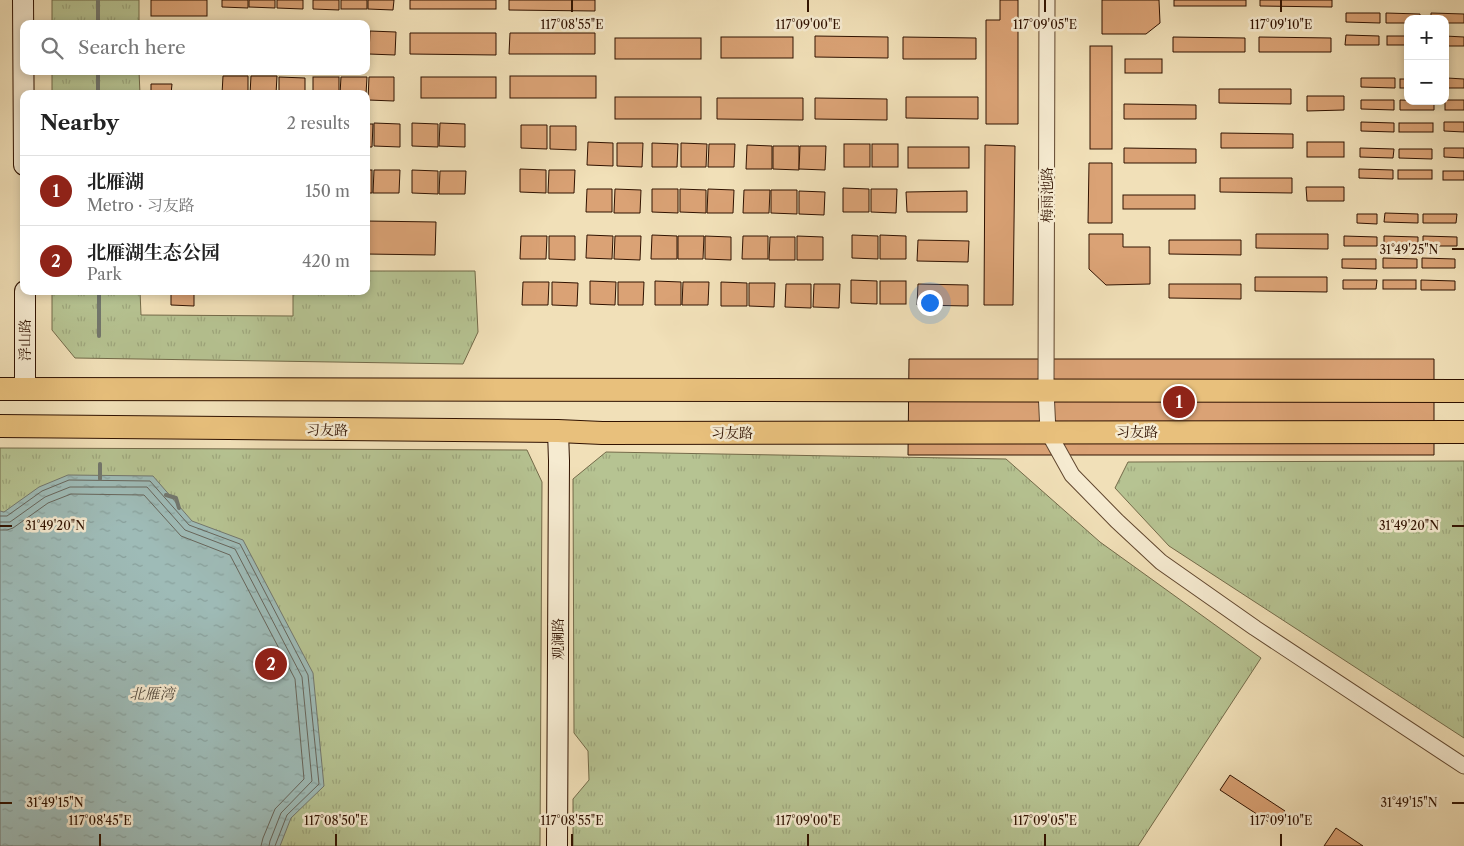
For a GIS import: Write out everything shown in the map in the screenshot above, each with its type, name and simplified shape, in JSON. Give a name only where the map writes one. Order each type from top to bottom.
[{"type":"main road","points":[[0,389],[1464,391]]},
{"type":"main road","name":"习友路","points":[[0,426],[602,433],[1464,432]]},
{"type":"street","points":[[23,0],[23,20]]},
{"type":"street","name":"梅雨池路","points":[[1047,0],[1046,390],[1048,432]]},
{"type":"street","points":[[23,75],[24,90]]},
{"type":"street","name":"浮山路","points":[[25,295],[25,389]]},
{"type":"street","name":"观澜路","points":[[557,846],[558,431]]},
{"type":"street","points":[[1048,432],[1072,475],[1161,562],[1255,628],[1464,766]]},
{"type":"green space","points":[[52,0],[139,0],[139,20],[52,20]]},
{"type":"green space","points":[[52,75],[139,75],[140,90],[52,90]]},
{"type":"green space","points":[[370,271],[475,271],[478,332],[463,364],[75,358],[52,330],[52,295],[140,295],[141,315],[293,316],[293,295],[370,295]]},
{"type":"green space","points":[[0,448],[527,450],[542,482],[540,846],[0,846]]},
{"type":"green space","points":[[606,452],[1006,459],[1100,542],[1261,658],[1138,846],[573,846],[573,799],[589,780],[588,751],[574,733],[573,479]]},
{"type":"green space","points":[[1464,461],[1464,738],[1169,546],[1115,488],[1128,462]]},
{"type":"water","name":"北雁湾","points":[[68,475],[153,476],[192,521],[243,540],[313,673],[324,786],[291,818],[280,846],[0,846],[0,511],[4,512],[39,487]]},
{"type":"building","points":[[151,0],[207,0],[207,16],[151,16]]},
{"type":"building","points":[[222,0],[248,0],[248,8],[222,7]]},
{"type":"building","points":[[249,0],[275,0],[275,8],[249,7]]},
{"type":"building","points":[[277,0],[303,0],[303,9],[277,8]]},
{"type":"building","points":[[313,0],[339,0],[339,10],[313,9]]},
{"type":"building","points":[[341,0],[367,0],[367,9],[341,9]]},
{"type":"building","points":[[368,0],[394,0],[393,10],[368,9]]},
{"type":"building","points":[[410,0],[496,0],[496,9],[410,9]]},
{"type":"building","points":[[509,0],[595,0],[595,11],[509,10]]},
{"type":"building","points":[[1000,0],[1018,0],[1018,124],[986,124],[986,20],[1000,20]]},
{"type":"building","points":[[1102,0],[1159,0],[1160,23],[1146,34],[1102,34]]},
{"type":"building","points":[[1174,0],[1246,0],[1246,6],[1174,6]]},
{"type":"building","points":[[1260,0],[1332,0],[1332,7],[1260,6]]},
{"type":"building","points":[[1346,13],[1380,13],[1380,23],[1346,22]]},
{"type":"building","points":[[1386,13],[1420,14],[1404,15],[1404,23],[1386,23]]},
{"type":"building","points":[[1431,13],[1464,14],[1464,23],[1449,23],[1449,15],[1431,15]]},
{"type":"building","points":[[370,31],[396,32],[395,55],[370,54]]},
{"type":"building","points":[[410,33],[496,33],[496,55],[410,54]]},
{"type":"building","points":[[510,33],[595,33],[595,54],[509,54]]},
{"type":"building","points":[[1346,35],[1379,36],[1379,45],[1345,45]]},
{"type":"building","points":[[815,36],[888,37],[888,58],[815,57]]},
{"type":"building","points":[[1387,36],[1404,36],[1404,45],[1387,45]]},
{"type":"building","points":[[1449,36],[1464,37],[1464,46],[1449,46]]},
{"type":"building","points":[[721,37],[793,37],[793,58],[721,58]]},
{"type":"building","points":[[903,37],[976,38],[976,59],[903,59]]},
{"type":"building","points":[[1173,37],[1245,38],[1245,52],[1173,52]]},
{"type":"building","points":[[1259,37],[1331,38],[1331,52],[1259,52]]},
{"type":"building","points":[[615,38],[701,38],[701,59],[615,59]]},
{"type":"building","points":[[1090,46],[1112,46],[1112,149],[1090,149]]},
{"type":"building","points":[[1125,59],[1162,59],[1162,73],[1125,73]]},
{"type":"building","points":[[223,76],[248,76],[248,90],[222,90]]},
{"type":"building","points":[[251,76],[277,76],[276,90],[250,90]]},
{"type":"building","points":[[510,76],[596,76],[596,98],[510,98]]},
{"type":"building","points":[[279,77],[305,78],[305,90],[279,90]]},
{"type":"building","points":[[313,77],[339,77],[339,90],[313,90]]},
{"type":"building","points":[[341,77],[367,77],[366,90],[340,90]]},
{"type":"building","points":[[369,77],[394,77],[394,101],[370,100],[370,90],[368,90]]},
{"type":"building","points":[[421,77],[496,77],[496,98],[421,98]]},
{"type":"building","points":[[1361,78],[1395,78],[1395,88],[1361,87]]},
{"type":"building","points":[[1449,78],[1464,79],[1464,88],[1449,88]]},
{"type":"building","points":[[1400,79],[1404,79],[1404,88],[1400,88]]},
{"type":"building","points":[[151,84],[172,84],[171,90],[151,90]]},
{"type":"building","points":[[1219,89],[1291,89],[1291,104],[1219,103]]},
{"type":"building","points":[[1307,96],[1344,96],[1344,110],[1307,111]]},
{"type":"building","points":[[615,97],[701,97],[701,119],[615,119]]},
{"type":"building","points":[[906,97],[978,97],[978,119],[906,118]]},
{"type":"building","points":[[717,98],[803,98],[803,120],[717,119]]},
{"type":"building","points":[[815,98],[887,99],[887,120],[815,119]]},
{"type":"building","points":[[1361,100],[1394,100],[1394,110],[1361,109]]},
{"type":"building","points":[[1400,100],[1404,100],[1404,105],[1434,105],[1434,110],[1400,110]]},
{"type":"building","points":[[1449,100],[1464,100],[1464,110],[1445,110],[1445,105],[1449,105]]},
{"type":"building","points":[[1124,104],[1196,105],[1196,119],[1124,119]]},
{"type":"building","points":[[1361,122],[1394,123],[1394,132],[1361,131]]},
{"type":"building","points":[[1444,122],[1464,122],[1464,132],[1444,131]]},
{"type":"building","points":[[374,123],[400,124],[400,147],[374,146]]},
{"type":"building","points":[[412,123],[438,124],[438,147],[412,146]]},
{"type":"building","points":[[440,123],[465,124],[465,147],[439,146]]},
{"type":"building","points":[[1399,123],[1433,123],[1433,132],[1399,132]]},
{"type":"building","points":[[370,124],[373,124],[372,147],[370,147]]},
{"type":"building","points":[[521,125],[547,125],[547,149],[521,148]]},
{"type":"building","points":[[550,126],[576,126],[576,150],[550,149]]},
{"type":"building","points":[[1221,133],[1293,134],[1293,148],[1221,148]]},
{"type":"building","points":[[588,142],[613,143],[613,166],[587,165]]},
{"type":"building","points":[[1307,142],[1344,142],[1344,157],[1307,157]]},
{"type":"building","points":[[617,143],[643,143],[642,167],[617,166]]},
{"type":"building","points":[[652,143],[678,144],[677,167],[652,167]]},
{"type":"building","points":[[681,143],[707,144],[706,167],[681,167]]},
{"type":"building","points":[[709,144],[735,144],[734,167],[708,167]]},
{"type":"building","points":[[844,144],[870,144],[870,167],[844,167]]},
{"type":"building","points":[[872,144],[898,144],[898,167],[872,167]]},
{"type":"building","points":[[747,145],[772,146],[772,169],[746,169]]},
{"type":"building","points":[[985,145],[1015,146],[1013,305],[984,305]]},
{"type":"building","points":[[773,146],[799,146],[799,170],[773,169]]},
{"type":"building","points":[[800,146],[826,146],[825,170],[799,169]]},
{"type":"building","points":[[908,147],[969,147],[969,168],[908,168]]},
{"type":"building","points":[[1124,148],[1196,149],[1196,163],[1124,163]]},
{"type":"building","points":[[1360,148],[1394,149],[1393,158],[1360,157]]},
{"type":"building","points":[[1444,148],[1464,148],[1464,158],[1444,157]]},
{"type":"building","points":[[1399,149],[1432,149],[1432,159],[1399,158]]},
{"type":"building","points":[[1089,163],[1112,163],[1112,223],[1088,223]]},
{"type":"building","points":[[520,169],[546,170],[546,193],[520,192]]},
{"type":"building","points":[[1359,169],[1393,170],[1393,179],[1359,178]]},
{"type":"building","points":[[370,170],[372,170],[372,193],[370,193]]},
{"type":"building","points":[[374,170],[400,170],[399,193],[373,193]]},
{"type":"building","points":[[412,170],[438,171],[438,194],[412,193]]},
{"type":"building","points":[[549,170],[575,170],[574,193],[548,193]]},
{"type":"building","points":[[1398,170],[1432,170],[1432,179],[1398,179]]},
{"type":"building","points":[[440,171],[466,171],[465,194],[439,194]]},
{"type":"building","points":[[1443,171],[1464,171],[1464,180],[1443,180]]},
{"type":"building","points":[[1220,178],[1292,178],[1292,193],[1220,192]]},
{"type":"building","points":[[1306,187],[1344,187],[1344,201],[1307,201]]},
{"type":"building","points":[[843,188],[869,189],[869,212],[843,212]]},
{"type":"building","points":[[587,189],[612,189],[612,212],[586,212]]},
{"type":"building","points":[[615,189],[641,190],[640,213],[614,213]]},
{"type":"building","points":[[652,189],[678,189],[678,213],[652,212]]},
{"type":"building","points":[[680,189],[706,190],[706,213],[680,212]]},
{"type":"building","points":[[708,189],[734,190],[733,213],[707,213]]},
{"type":"building","points":[[871,189],[897,189],[896,213],[871,212]]},
{"type":"building","points":[[744,190],[770,190],[769,213],[743,213]]},
{"type":"building","points":[[771,190],[797,190],[797,214],[771,213]]},
{"type":"building","points":[[799,191],[825,192],[824,215],[799,214]]},
{"type":"building","points":[[967,191],[967,212],[907,212],[906,192]]},
{"type":"building","points":[[1123,195],[1195,195],[1195,209],[1123,209]]},
{"type":"building","points":[[1385,213],[1418,214],[1418,223],[1384,222]]},
{"type":"building","points":[[1357,214],[1377,214],[1377,224],[1357,223]]},
{"type":"building","points":[[1423,214],[1457,214],[1456,223],[1423,223]]},
{"type":"building","points":[[370,221],[436,222],[435,255],[370,254]]},
{"type":"building","points":[[1089,234],[1123,234],[1123,247],[1150,247],[1150,284],[1106,285],[1089,269]]},
{"type":"building","points":[[1256,234],[1328,234],[1328,249],[1256,248]]},
{"type":"building","points":[[587,235],[613,236],[612,259],[586,258]]},
{"type":"building","points":[[652,235],[677,236],[677,259],[651,259]]},
{"type":"building","points":[[852,235],[878,236],[878,259],[852,258]]},
{"type":"building","points":[[880,235],[906,236],[906,259],[880,259]]},
{"type":"building","points":[[521,236],[547,236],[546,259],[520,259]]},
{"type":"building","points":[[549,236],[575,236],[575,260],[549,259]]},
{"type":"building","points":[[615,236],[641,236],[640,260],[614,259]]},
{"type":"building","points":[[678,236],[704,236],[703,259],[678,259]]},
{"type":"building","points":[[705,236],[731,237],[731,260],[705,259]]},
{"type":"building","points":[[743,236],[768,236],[768,259],[742,259]]},
{"type":"building","points":[[797,236],[823,237],[823,260],[797,260]]},
{"type":"building","points":[[1344,236],[1377,237],[1377,246],[1344,246]]},
{"type":"building","points":[[1384,236],[1418,237],[1418,246],[1384,246]]},
{"type":"building","points":[[1423,236],[1457,237],[1457,246],[1423,246]]},
{"type":"building","points":[[770,237],[795,237],[795,260],[769,260]]},
{"type":"building","points":[[918,240],[969,241],[968,262],[917,261]]},
{"type":"building","points":[[1169,240],[1241,240],[1241,255],[1169,254]]},
{"type":"building","points":[[1383,258],[1417,259],[1417,268],[1383,268]]},
{"type":"building","points":[[1422,258],[1455,259],[1455,268],[1422,268]]},
{"type":"building","points":[[1342,259],[1376,259],[1376,269],[1342,268]]},
{"type":"building","points":[[1255,277],[1327,277],[1327,292],[1255,291]]},
{"type":"building","points":[[851,280],[877,281],[877,304],[851,303]]},
{"type":"building","points":[[1343,280],[1377,280],[1376,289],[1343,289]]},
{"type":"building","points":[[1383,280],[1416,280],[1416,289],[1383,289]]},
{"type":"building","points":[[1421,280],[1455,281],[1455,290],[1421,290]]},
{"type":"building","points":[[590,281],[616,282],[615,305],[590,304]]},
{"type":"building","points":[[655,281],[681,282],[681,305],[655,305]]},
{"type":"building","points":[[880,281],[906,281],[906,304],[880,304]]},
{"type":"building","points":[[523,282],[549,282],[548,305],[522,305]]},
{"type":"building","points":[[552,282],[578,283],[577,306],[552,305]]},
{"type":"building","points":[[618,282],[644,282],[643,305],[618,305]]},
{"type":"building","points":[[683,282],[709,282],[708,305],[682,305]]},
{"type":"building","points":[[721,282],[747,283],[747,306],[721,306]]},
{"type":"building","points":[[749,283],[775,283],[774,307],[749,306]]},
{"type":"building","points":[[786,284],[811,284],[811,308],[785,307]]},
{"type":"building","points":[[814,284],[840,284],[839,308],[813,307]]},
{"type":"building","points":[[918,284],[968,285],[968,306],[917,305]]},
{"type":"building","points":[[1169,284],[1241,284],[1241,299],[1169,298]]},
{"type":"building","points":[[171,295],[194,295],[194,306],[171,305]]},
{"type":"building","points":[[909,359],[1434,359],[1434,455],[908,455]]},
{"type":"building","points":[[1230,775],[1285,811],[1275,826],[1220,790]]},
{"type":"building","points":[[1336,828],[1363,846],[1324,846]]},
{"type":"waterway","points":[[98,0],[98,20]]},
{"type":"waterway","points":[[98,75],[98,90]]},
{"type":"waterway","points":[[99,295],[99,336]]},
{"type":"waterway","points":[[100,464],[100,479]]},
{"type":"waterway","points":[[166,495],[176,498],[179,508]]},
{"type":"place","name":"北雁湖","points":[[1179,402]]},
{"type":"place","name":"北雁湖生态公园","points":[[271,664]]}]
